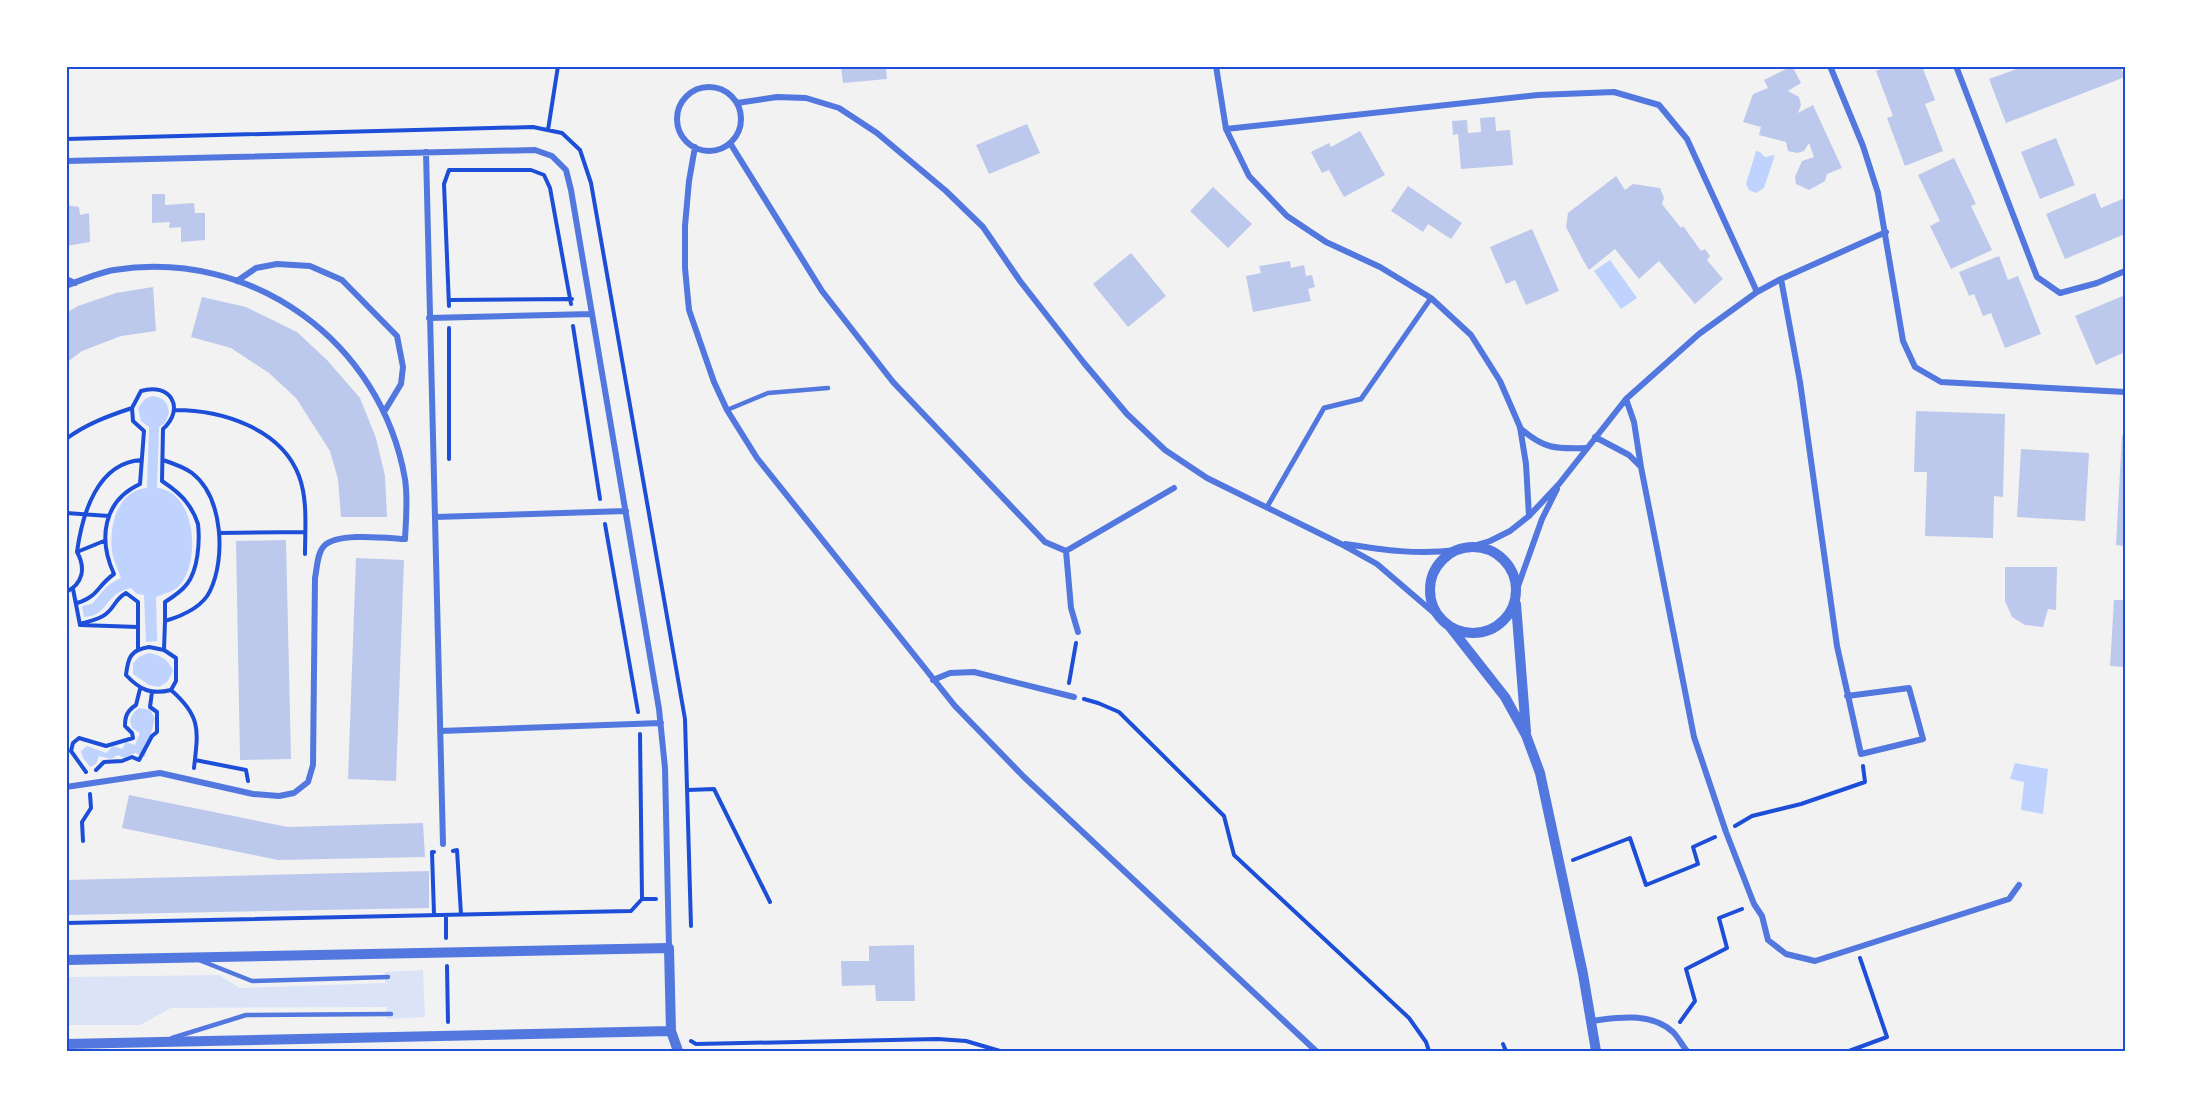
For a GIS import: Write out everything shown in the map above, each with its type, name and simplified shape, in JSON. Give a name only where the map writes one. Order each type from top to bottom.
[{"type":"street","points":[[1216,66],[1226,129],[1249,176],[1287,216],[1326,242],[1380,267],[1431,298],[1471,335],[1500,381],[1520,428],[1526,464],[1529,516]]},
{"type":"street","points":[[1830,66],[1863,146],[1878,194],[1903,341],[1915,367],[1941,382],[2125,392]]},
{"type":"street","points":[[1959,67],[2037,277],[2060,292],[2097,283],[2125,271]]},
{"type":"street","points":[[715,88],[724,91],[737,103],[741,120],[736,136],[730,143],[713,150],[694,147],[682,135],[677,118],[679,108],[689,94],[698,89],[715,88]]},
{"type":"street","points":[[1226,129],[1538,95],[1614,92],[1659,105],[1687,140],[1757,292]]},
{"type":"street","points":[[737,103],[777,97],[806,98],[839,108],[877,133],[946,191],[983,227],[1027,290],[1127,414],[1165,450],[1207,478],[1377,564],[1450,627],[1505,697],[1526,735],[1539,773],[1583,974],[1596,1051]]},
{"type":"street","points":[[730,143],[822,291],[893,382],[1045,542],[1066,551]]},
{"type":"street","points":[[694,147],[688,181],[685,226],[685,268],[689,310],[714,382],[727,410],[757,458],[955,706],[1023,777],[1316,1051]]},
{"type":"street","points":[[66,161],[536,150],[552,156],[566,170],[590,298],[661,723],[665,768],[670,1031],[678,1051]]},
{"type":"street","points":[[426,152],[443,844]]},
{"type":"street","points":[[1341,544],[1404,553],[1430,553],[1470,547],[1490,541],[1510,531],[1529,516],[1559,484],[1626,399],[1699,334],[1757,292],[1886,232]]},
{"type":"street","points":[[237,281],[256,268],[277,264],[310,266],[342,280],[398,336],[403,367],[401,384],[384,412]]},
{"type":"street","points":[[66,286],[112,271],[151,267],[193,269],[237,281],[293,309],[318,326],[344,351],[365,379],[384,412],[396,443],[405,481],[405,539],[336,539],[324,546],[318,558],[315,578],[313,765],[308,782],[294,793],[279,796],[253,794],[160,772],[66,788]]},
{"type":"street","points":[[66,279],[75,283]]},
{"type":"street","points":[[1781,279],[1800,382],[1837,646],[1847,696],[1860,754],[1923,738],[1909,688],[1847,696]]},
{"type":"street","points":[[1267,507],[1324,408],[1361,399],[1431,298]]},
{"type":"street","points":[[429,318],[592,314]]},
{"type":"street","points":[[1626,399],[1634,422],[1694,737],[1726,832],[1754,904],[1762,916],[1768,940],[1786,954],[1815,961],[2009,899],[2019,885]]},
{"type":"street","points":[[1520,428],[1535,441],[1548,446],[1586,448]]},
{"type":"street","points":[[1595,437],[1629,455],[1641,467]]},
{"type":"street","points":[[1450,627],[1463,632],[1477,633],[1490,630],[1511,612],[1542,519],[1559,484]]},
{"type":"street","points":[[1066,551],[1174,488]]},
{"type":"street","points":[[435,517],[626,512]]},
{"type":"street","points":[[1470,547],[1484,548],[1497,554],[1507,563],[1514,575],[1526,735]]},
{"type":"street","points":[[1440,618],[1434,608],[1430,585],[1438,564],[1457,550]]},
{"type":"street","points":[[1066,551],[1071,608],[1078,632]]},
{"type":"street","points":[[933,680],[950,673],[974,672],[1074,697]]},
{"type":"street","points":[[440,731],[661,723]]},
{"type":"street","points":[[66,960],[669,948]]},
{"type":"street","points":[[1590,1021],[1634,1016],[1657,1023],[1673,1032],[1687,1051]]},
{"type":"street","points":[[66,1044],[670,1031]]},
{"type":"lane","points":[[727,410],[768,393],[828,388]]},
{"type":"lane","points":[[191,957],[252,981],[388,977]]},
{"type":"lane","points":[[158,1042],[246,1016],[391,1014]]},
{"type":"path","points":[[548,130],[558,66]]},
{"type":"path","points":[[66,139],[533,127],[562,133],[580,150],[591,183],[685,719],[691,926]]},
{"type":"path","points":[[66,923],[632,911],[642,899],[639,724],[550,188],[544,175],[531,170],[449,170],[444,184],[450,300],[448,471]]},
{"type":"path","points":[[450,300],[570,299],[611,296]]},
{"type":"path","points":[[77,603],[95,596],[103,582],[114,574],[105,542],[109,516],[115,501],[140,484],[144,431],[133,421],[132,408],[141,391],[152,388],[162,391],[172,398],[175,410],[172,421],[163,429],[162,481],[187,502],[198,523],[198,549],[188,584],[165,602],[164,650]]},
{"type":"path","points":[[66,440],[77,431],[103,418],[132,408]]},
{"type":"path","points":[[175,410],[214,414],[244,423],[268,437],[285,453],[299,475],[305,503],[305,555]]},
{"type":"path","points":[[66,592],[73,589],[79,582],[83,572],[82,561],[77,552],[84,514],[96,489],[118,466],[142,460]]},
{"type":"path","points":[[162,460],[193,473],[207,490],[215,508],[219,534],[217,568],[210,592],[198,606],[184,615],[165,621]]},
{"type":"path","points":[[66,513],[109,516]]},
{"type":"path","points":[[219,534],[305,532]]},
{"type":"path","points":[[77,552],[105,542]]},
{"type":"path","points":[[73,589],[80,625]]},
{"type":"path","points":[[80,625],[104,616],[113,608],[117,598],[126,593],[138,602],[138,649]]},
{"type":"path","points":[[80,625],[138,627]]},
{"type":"path","points":[[1066,695],[1078,632]]},
{"type":"path","points":[[171,690],[176,681],[176,658],[164,650],[149,647],[138,649],[127,662],[126,675],[140,689],[152,692],[171,690],[179,696],[193,716],[198,732],[194,768]]},
{"type":"path","points":[[140,689],[136,705],[125,717],[125,726],[132,733],[132,738],[106,746],[79,738],[73,743],[71,751],[88,775],[93,774],[104,762],[122,762],[132,757],[139,760],[152,736],[157,732],[157,712],[150,707],[152,692]]},
{"type":"path","points":[[1074,697],[1098,703],[1119,712],[1216,808],[1224,816],[1234,855],[1409,1018],[1426,1042],[1429,1051]]},
{"type":"path","points":[[1559,866],[1630,838],[1646,885],[1698,864],[1693,848],[1752,816],[1801,804],[1865,782],[1860,754]]},
{"type":"path","points":[[195,760],[246,770],[248,781],[259,782]]},
{"type":"path","points":[[83,841],[82,822],[91,808],[89,784]]},
{"type":"path","points":[[688,790],[714,789],[770,902]]},
{"type":"path","points":[[457,839],[461,914]]},
{"type":"path","points":[[449,851],[458,850]]},
{"type":"path","points":[[434,914],[432,852],[440,852]]},
{"type":"path","points":[[1673,1032],[1695,1000],[1686,969],[1727,948],[1719,918],[1754,904]]},
{"type":"path","points":[[446,915],[448,1036]]},
{"type":"path","points":[[1849,1051],[1887,1037],[1857,948]]},
{"type":"path","points":[[670,1031],[696,1044],[938,1039],[966,1041],[1000,1051]]},
{"type":"path","points":[[1503,1044],[1506,1051]]},
{"type":"shaded area","points":[[423,970],[425,1017],[386,1019],[387,1007],[171,1008],[140,1025],[66,1025],[66,977],[219,975],[240,988],[385,983],[385,972]]},
{"type":"water","points":[[1756,151],[1765,157],[1775,155],[1764,188],[1756,193],[1749,190],[1746,184]]},
{"type":"water","points":[[1610,260],[1637,298],[1621,309],[1594,271]]},
{"type":"water","points":[[152,396],[164,401],[169,413],[165,423],[159,427],[157,488],[170,492],[180,501],[187,514],[192,546],[186,576],[178,587],[156,597],[157,641],[146,642],[144,595],[137,594],[131,588],[122,591],[92,616],[84,617],[82,606],[92,604],[108,586],[121,578],[113,554],[112,531],[122,502],[128,495],[147,488],[149,427],[141,421],[138,408],[145,399]]},
{"type":"water","points":[[148,653],[164,658],[173,671],[167,682],[159,687],[149,685],[133,674],[133,663]]},
{"type":"water","points":[[139,708],[150,710],[155,718],[145,757],[135,753],[124,758],[118,755],[111,759],[99,756],[96,764],[90,767],[81,751],[87,746],[106,753],[113,746],[122,749],[126,742],[135,745],[140,733],[132,728],[130,720]]},
{"type":"water","points":[[2015,763],[2048,769],[2043,814],[2021,810],[2024,782],[2010,779]]},
{"type":"building","points":[[841,66],[886,66],[887,79],[843,83]]},
{"type":"building","points":[[1792,66],[1801,83],[1788,91],[1799,97],[1801,105],[1798,113],[1813,105],[1842,168],[1827,174],[1825,181],[1809,190],[1796,184],[1795,177],[1802,161],[1814,157],[1809,143],[1804,151],[1797,153],[1788,151],[1786,142],[1759,135],[1761,127],[1743,122],[1753,94],[1768,88],[1764,80]]},
{"type":"building","points":[[1889,66],[1922,66],[1935,100],[1925,104],[1943,151],[1905,166],[1887,118],[1893,116],[1876,71]]},
{"type":"building","points":[[2025,66],[2120,66],[2125,77],[2006,123],[1989,79]]},
{"type":"building","points":[[1495,117],[1496,131],[1510,130],[1513,165],[1461,169],[1458,134],[1453,135],[1452,121],[1467,120],[1468,133],[1481,132],[1480,118]]},
{"type":"building","points":[[1027,124],[1040,153],[989,174],[976,145]]},
{"type":"building","points":[[1360,131],[1385,175],[1344,197],[1329,170],[1322,173],[1311,152],[1329,143],[1331,147]]},
{"type":"building","points":[[2056,138],[2075,185],[2040,199],[2021,152]]},
{"type":"building","points":[[1954,158],[1976,204],[1971,206],[1992,250],[1951,269],[1930,226],[1940,221],[1918,175]]},
{"type":"building","points":[[1616,176],[1625,190],[1633,184],[1660,188],[1664,198],[1662,204],[1681,228],[1683,226],[1701,251],[1705,249],[1710,256],[1707,260],[1723,279],[1695,304],[1659,261],[1639,279],[1615,249],[1589,270],[1566,227],[1568,213]]},
{"type":"building","points":[[1408,186],[1462,223],[1451,239],[1428,224],[1423,232],[1391,211]]},
{"type":"building","points":[[1213,187],[1252,224],[1228,248],[1190,211]]},
{"type":"building","points":[[2095,193],[2101,208],[2125,198],[2125,234],[2065,259],[2046,214]]},
{"type":"building","points":[[152,194],[165,194],[165,205],[194,203],[195,213],[205,213],[205,240],[181,242],[181,227],[169,228],[170,222],[152,223]]},
{"type":"building","points":[[66,205],[79,207],[80,215],[89,213],[90,242],[66,246]]},
{"type":"building","points":[[1532,229],[1559,291],[1526,305],[1515,280],[1506,284],[1490,247]]},
{"type":"building","points":[[1131,253],[1166,296],[1128,327],[1093,284]]},
{"type":"building","points":[[1999,256],[2008,280],[2018,276],[2041,334],[2005,348],[1991,313],[1983,316],[1974,294],[1969,296],[1959,272]]},
{"type":"building","points":[[1290,261],[1291,268],[1304,265],[1306,276],[1312,275],[1315,287],[1308,289],[1311,301],[1253,312],[1246,276],[1261,273],[1259,266]]},
{"type":"building","points":[[153,287],[156,331],[121,336],[82,351],[66,363],[66,313],[78,306],[116,293]]},
{"type":"building","points":[[2125,295],[2125,352],[2096,365],[2075,316]]},
{"type":"building","points":[[202,297],[246,307],[297,332],[327,360],[360,398],[376,438],[385,476],[387,517],[341,517],[338,479],[330,451],[296,398],[269,373],[231,348],[191,337]]},
{"type":"building","points":[[1916,411],[2005,414],[2003,497],[1994,496],[1993,538],[1925,536],[1927,472],[1914,472]]},
{"type":"building","points":[[2122,435],[2125,435],[2125,546],[2116,545]]},
{"type":"building","points":[[2021,449],[2089,453],[2085,521],[2017,517]]},
{"type":"building","points":[[286,540],[291,759],[240,760],[236,541]]},
{"type":"building","points":[[356,558],[404,560],[396,781],[348,779]]},
{"type":"building","points":[[2005,567],[2057,567],[2056,610],[2048,609],[2043,627],[2025,625],[2012,617],[2005,601]]},
{"type":"building","points":[[2114,600],[2125,600],[2125,667],[2110,666]]},
{"type":"building","points":[[129,795],[288,827],[423,823],[425,857],[278,860],[122,828]]},
{"type":"building","points":[[429,871],[429,908],[66,915],[66,880]]},
{"type":"building","points":[[914,945],[915,1001],[876,1001],[875,985],[842,986],[841,961],[869,961],[869,946]]}]
